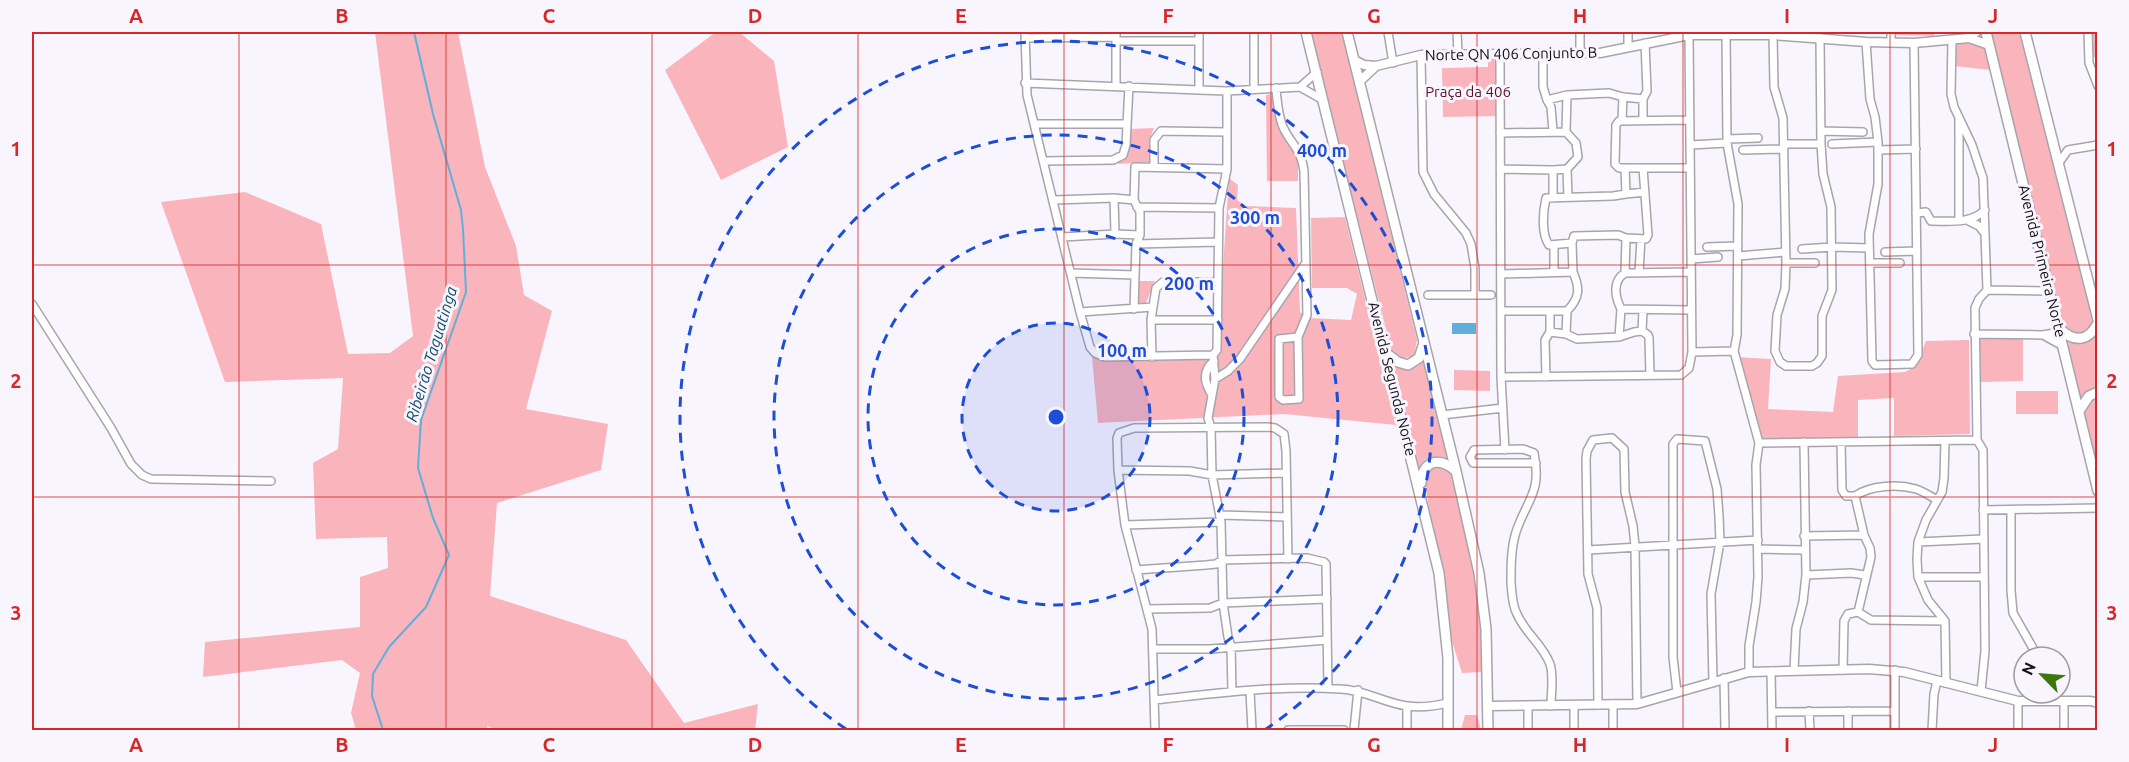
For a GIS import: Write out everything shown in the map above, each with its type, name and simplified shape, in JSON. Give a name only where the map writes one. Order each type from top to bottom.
[{"type":"main road","name":"Avenida Segunda Norte","points":[[1306,32],[1439,573],[1448,658],[1448,730]]},
{"type":"main road","points":[[1347,32],[1456,471],[1479,573],[1484,607],[1488,730]]},
{"type":"main road","name":"Avenida Primeira Norte","points":[[1986,32],[2060,330],[2097,491]]},
{"type":"main road","points":[[2025,32],[2097,322],[2090,334],[2080,339],[2066,336],[2060,330]]},
{"type":"main road","points":[[1386,353],[1402,364],[1408,365],[1419,358],[1424,343]]},
{"type":"main road","points":[[2079,411],[2088,396],[2097,392]]},
{"type":"main road","points":[[1420,490],[1424,470],[1432,463],[1444,463],[1456,471]]},
{"type":"street","points":[[1199,32],[1199,90]]},
{"type":"street","points":[[1254,32],[1254,89]]},
{"type":"street","points":[[1388,32],[1393,63]]},
{"type":"street","points":[[1457,32],[1458,55]]},
{"type":"street","points":[[1580,32],[1580,54]]},
{"type":"street","points":[[1628,32],[1628,46]]},
{"type":"street","points":[[1891,32],[1891,42]]},
{"type":"street","points":[[2088,32],[2089,63],[2097,86]]},
{"type":"street","name":"Norte QN 406 Conjunto B","points":[[1354,60],[1364,65],[1376,66],[1421,55],[1580,54],[1645,43],[1670,35],[1689,34],[1749,33],[1820,38],[1844,36],[1866,42],[1914,43],[1952,40],[1972,35],[1989,45]]},
{"type":"street","points":[[1501,377],[1681,375],[1689,368],[1692,352],[1689,34]]},
{"type":"street","points":[[1726,34],[1727,141],[1738,204],[1737,336],[1734,351],[1759,443],[1756,465],[1758,540],[1756,603],[1749,646],[1749,672]]},
{"type":"street","points":[[1199,41],[1116,36],[1025,35],[1025,82],[1090,347],[1095,353],[1106,357],[1213,358]]},
{"type":"street","points":[[1773,35],[1774,87],[1783,117],[1786,263],[1785,289],[1777,315],[1775,351],[1780,362],[1786,366],[1812,366],[1822,356],[1822,316],[1832,290],[1832,207],[1823,174],[1821,144],[1820,38]]},
{"type":"street","points":[[1116,36],[1116,85]]},
{"type":"street","points":[[1952,40],[1951,94],[1954,107],[1972,145],[1983,178],[1985,210],[1987,290],[1975,308],[1974,334],[1977,440],[1983,450],[1985,651],[1981,691]]},
{"type":"street","points":[[1866,42],[1870,99],[1878,142],[1878,184],[1870,224],[1869,248],[1872,361],[1875,365],[1911,364],[1918,355],[1914,43]]},
{"type":"street","points":[[1643,120],[1643,99],[1647,91],[1645,43]]},
{"type":"street","points":[[1543,54],[1543,87],[1546,100],[1551,106],[1553,131]]},
{"type":"street","points":[[1421,55],[1423,172],[1434,194],[1466,233],[1471,244],[1475,295]]},
{"type":"street","points":[[1500,55],[1501,377],[1505,450]]},
{"type":"street","points":[[2089,63],[2097,63]]},
{"type":"street","points":[[1359,82],[1376,66]]},
{"type":"street","points":[[1300,87],[1317,72]]},
{"type":"street","points":[[1025,82],[1227,91],[1300,87],[1324,101]]},
{"type":"street","points":[[1043,161],[1119,158],[1125,151],[1129,86]]},
{"type":"street","points":[[1276,88],[1280,117],[1285,131],[1298,149],[1303,162],[1307,315],[1298,337],[1299,399],[1283,400],[1279,397],[1279,339],[1298,337]]},
{"type":"street","points":[[1212,394],[1206,386],[1205,379],[1208,366],[1217,350],[1219,208],[1227,169],[1227,91]]},
{"type":"street","points":[[1546,100],[1567,95],[1609,93],[1643,99]]},
{"type":"street","points":[[1566,132],[1567,95]]},
{"type":"street","points":[[1622,120],[1623,97]]},
{"type":"street","points":[[1959,116],[1963,220]]},
{"type":"street","points":[[1690,120],[1622,120],[1616,125],[1615,164],[1619,168],[1690,168]]},
{"type":"street","points":[[1035,124],[1127,124]]},
{"type":"street","points":[[1154,167],[1154,140],[1161,131],[1227,132]]},
{"type":"street","points":[[1821,131],[1863,132]]},
{"type":"street","points":[[1500,133],[1566,132],[1576,143],[1578,157],[1567,169],[1501,169]]},
{"type":"street","points":[[1690,145],[1758,138]]},
{"type":"street","points":[[1832,144],[1878,142]]},
{"type":"street","points":[[1743,150],[1821,144]]},
{"type":"street","points":[[1960,148],[1972,145]]},
{"type":"street","points":[[2058,164],[2068,150],[2097,145]]},
{"type":"street","points":[[1878,150],[1916,148]]},
{"type":"street","points":[[1134,309],[1136,244],[1140,235],[1135,167],[1227,169]]},
{"type":"street","points":[[1625,168],[1626,194]]},
{"type":"street","points":[[1566,334],[1567,311],[1575,303],[1579,287],[1573,272],[1572,243],[1574,236],[1618,235],[1626,238],[1646,239],[1648,235],[1647,196],[1643,168]]},
{"type":"street","points":[[1567,169],[1568,197]]},
{"type":"street","points":[[1553,170],[1553,198]]},
{"type":"street","points":[[1572,243],[1549,245],[1546,242],[1545,200],[1619,196],[1645,192]]},
{"type":"street","points":[[1054,200],[1114,198],[1136,203],[1219,208]]},
{"type":"street","points":[[1114,198],[1115,234]]},
{"type":"street","points":[[1916,213],[1926,212],[1931,221],[1963,220],[1974,219],[1985,210]]},
{"type":"street","points":[[1963,220],[1979,226],[1985,234]]},
{"type":"street","points":[[1063,237],[1140,235]]},
{"type":"street","points":[[1625,273],[1626,238]]},
{"type":"street","points":[[1640,272],[1641,239]]},
{"type":"street","points":[[1136,244],[1218,242]]},
{"type":"street","points":[[1554,245],[1554,272]]},
{"type":"street","points":[[1707,248],[1738,246]]},
{"type":"street","points":[[1802,249],[1869,248]]},
{"type":"street","points":[[1886,252],[1917,251]]},
{"type":"street","points":[[1738,256],[1785,252]]},
{"type":"street","points":[[1691,259],[1718,257]]},
{"type":"street","points":[[1786,263],[1815,263]]},
{"type":"street","points":[[1870,263],[1900,263]]},
{"type":"street","points":[[1215,379],[1228,371],[1240,359],[1305,264]]},
{"type":"street","points":[[1502,274],[1573,272]]},
{"type":"street","points":[[1620,337],[1621,309],[1616,289],[1617,281],[1625,273],[1690,272]]},
{"type":"street","points":[[1071,273],[1135,275]]},
{"type":"street","points":[[2087,281],[2097,278]]},
{"type":"street","points":[[1152,357],[1151,320],[1156,288],[1164,282],[1218,282]]},
{"type":"street","points":[[1987,290],[2050,291]]},
{"type":"street","points":[[1428,295],[1491,295]]},
{"type":"street","points":[[32,304],[111,428],[131,464],[142,475],[152,478],[271,481]]},
{"type":"street","points":[[1080,312],[1153,308]]},
{"type":"street","points":[[1621,309],[1691,310]]},
{"type":"street","points":[[1642,332],[1643,310]]},
{"type":"street","points":[[1502,311],[1567,311]]},
{"type":"street","points":[[1546,377],[1545,340],[1550,332],[1550,311]]},
{"type":"street","points":[[1151,320],[1218,320]]},
{"type":"street","points":[[1974,334],[2043,335],[2060,330]]},
{"type":"street","points":[[1550,332],[1566,334],[1577,339],[1620,337],[1642,332],[1649,338],[1650,375]]},
{"type":"street","points":[[2043,335],[2063,346]]},
{"type":"street","points":[[1692,352],[1734,351]]},
{"type":"street","points":[[1213,358],[1215,379],[1208,418],[1211,428],[1212,475],[1221,519],[1223,603],[1231,646],[1232,691]]},
{"type":"street","points":[[1442,415],[1503,408]]},
{"type":"street","points":[[1155,730],[1154,650],[1147,609],[1125,525],[1118,470],[1117,438],[1119,433],[1134,428],[1268,427],[1280,431],[1285,439],[1287,559]]},
{"type":"street","points":[[1598,705],[1597,608],[1588,579],[1586,459],[1587,451],[1593,440],[1605,437],[1612,438],[1624,449],[1625,492],[1635,546],[1638,704]]},
{"type":"street","points":[[1677,692],[1673,657],[1673,444],[1677,439],[1705,441],[1717,489],[1720,542],[1711,594],[1713,681]]},
{"type":"street","points":[[1759,443],[1977,440]]},
{"type":"street","points":[[1932,730],[1932,709],[1942,682],[1945,621],[1928,600],[1918,577],[1918,542],[1926,520],[1942,492],[1945,441]]},
{"type":"street","points":[[1794,670],[1796,629],[1803,602],[1806,574],[1804,442]]},
{"type":"street","points":[[1841,442],[1842,490],[1846,496],[1855,496],[1863,490],[1904,488],[1918,490],[1937,500]]},
{"type":"street","points":[[1536,463],[1473,464],[1470,457],[1474,450],[1523,449],[1534,453],[1536,463],[1536,487],[1516,531],[1511,584],[1516,613],[1542,648],[1551,668],[1551,706]]},
{"type":"street","points":[[1118,470],[1190,471],[1212,475],[1285,473]]},
{"type":"street","points":[[1855,496],[1871,557],[1858,612]]},
{"type":"street","points":[[1983,510],[2097,508]]},
{"type":"street","points":[[2011,510],[2013,613],[2031,645]]},
{"type":"street","points":[[1125,525],[1287,517]]},
{"type":"street","points":[[1804,536],[1864,535]]},
{"type":"street","points":[[1918,542],[1983,539]]},
{"type":"street","points":[[1588,550],[1758,540]]},
{"type":"street","points":[[1758,549],[1805,550]]},
{"type":"street","points":[[1136,570],[1216,564],[1222,560],[1307,558],[1324,562],[1326,564],[1328,688]]},
{"type":"street","points":[[1806,574],[1866,575]]},
{"type":"street","points":[[1918,577],[1983,577]]},
{"type":"street","points":[[1147,609],[1210,608],[1223,603],[1327,599]]},
{"type":"street","points":[[1843,670],[1844,621],[1848,614],[1858,612],[1871,620],[1945,621]]},
{"type":"street","points":[[1154,650],[1210,649],[1328,640]]},
{"type":"street","points":[[1488,706],[1638,704],[1749,672],[1794,670],[1895,670],[2012,699]]},
{"type":"street","points":[[1895,670],[1895,730]]},
{"type":"street","points":[[1771,671],[1772,730]]},
{"type":"street","points":[[1724,678],[1725,730]]},
{"type":"street","points":[[1154,700],[1232,691],[1328,688],[1358,690],[1407,706],[1448,708]]},
{"type":"street","points":[[1354,730],[1358,690]]},
{"type":"street","points":[[1250,691],[1252,730]]},
{"type":"street","points":[[2072,701],[2095,701]]},
{"type":"street","points":[[1613,704],[1613,730]]},
{"type":"street","points":[[1574,705],[1574,730]]},
{"type":"street","points":[[2018,705],[2018,730]]},
{"type":"street","points":[[2064,705],[2064,730]]},
{"type":"street","points":[[1407,706],[1407,730]]},
{"type":"street","points":[[1528,706],[1528,730]]},
{"type":"street","points":[[1809,711],[1810,730]]},
{"type":"street","points":[[1848,711],[1848,730]]},
{"type":"street","points":[[1773,712],[1895,711]]},
{"type":"street","points":[[1288,730],[1344,730]]},
{"type":"green space","points":[[375,32],[458,32],[485,167],[516,246],[524,295],[552,311],[526,409],[608,424],[601,470],[497,503],[490,596],[626,640],[684,723],[758,704],[755,730],[499,730],[487,726],[487,730],[356,730],[351,713],[360,673],[342,660],[203,677],[205,642],[360,627],[360,577],[388,568],[387,537],[316,539],[313,463],[338,449],[343,378],[225,382],[161,202],[245,192],[321,224],[348,354],[390,353],[413,336]]},
{"type":"green space","points":[[716,32],[739,32],[774,61],[788,147],[721,180],[665,70]]},
{"type":"green space","points":[[1309,32],[1342,32],[1417,340],[1414,356],[1400,359],[1392,352]]},
{"type":"green space","points":[[1891,32],[1934,32],[1934,36],[1891,35]]},
{"type":"green space","points":[[1984,32],[2022,32],[2092,308],[2098,333],[2097,492]]},
{"type":"green space","points":[[2092,32],[2097,32],[2097,57],[2091,57]]},
{"type":"green space","points":[[1970,40],[1983,47],[1991,70],[1954,66],[1954,43]]},
{"type":"green space","name":"Praça da 406","points":[[1488,58],[1496,58],[1496,116],[1443,117],[1442,68],[1488,67]]},
{"type":"green space","points":[[1271,94],[1278,128],[1298,155],[1298,181],[1267,181],[1266,95]]},
{"type":"green space","points":[[1154,128],[1150,138],[1149,162],[1118,164],[1126,157],[1129,129]]},
{"type":"green space","points":[[1229,178],[1238,185],[1237,200],[1246,206],[1296,208],[1300,312],[1308,318],[1351,320],[1357,294],[1347,288],[1312,288],[1311,218],[1345,217],[1396,425],[1284,414],[1098,423],[1092,357],[1217,356]]},
{"type":"green space","points":[[1136,281],[1155,281],[1145,305],[1139,303]]},
{"type":"green space","points":[[1977,338],[2023,339],[2023,381],[1978,382]]},
{"type":"green space","points":[[1969,340],[1970,434],[1894,436],[1894,398],[1858,400],[1858,437],[1761,439],[1735,357],[1771,359],[1768,409],[1833,412],[1838,376],[1905,372],[1916,366],[1926,341]]},
{"type":"green space","points":[[1424,358],[1452,465],[1442,460],[1425,459],[1419,468],[1392,365],[1402,369],[1418,366]]},
{"type":"green space","points":[[1454,370],[1490,371],[1490,391],[1454,390]]},
{"type":"green space","points":[[2016,391],[2058,391],[2058,414],[2016,414]]},
{"type":"green space","points":[[1441,465],[1451,474],[1478,587],[1482,629],[1481,672],[1462,673],[1450,635],[1425,484],[1429,471]]},
{"type":"green space","points":[[1465,715],[1477,715],[1481,730],[1461,730]]},
{"type":"water","points":[[1452,323],[1476,323],[1476,334],[1452,334]]},
{"type":"waterway","name":"Ribeirão Taguatinga","points":[[383,730],[372,696],[373,674],[389,647],[426,607],[449,555],[433,518],[418,468],[421,420],[466,292],[461,210],[433,114],[414,32]]}]
